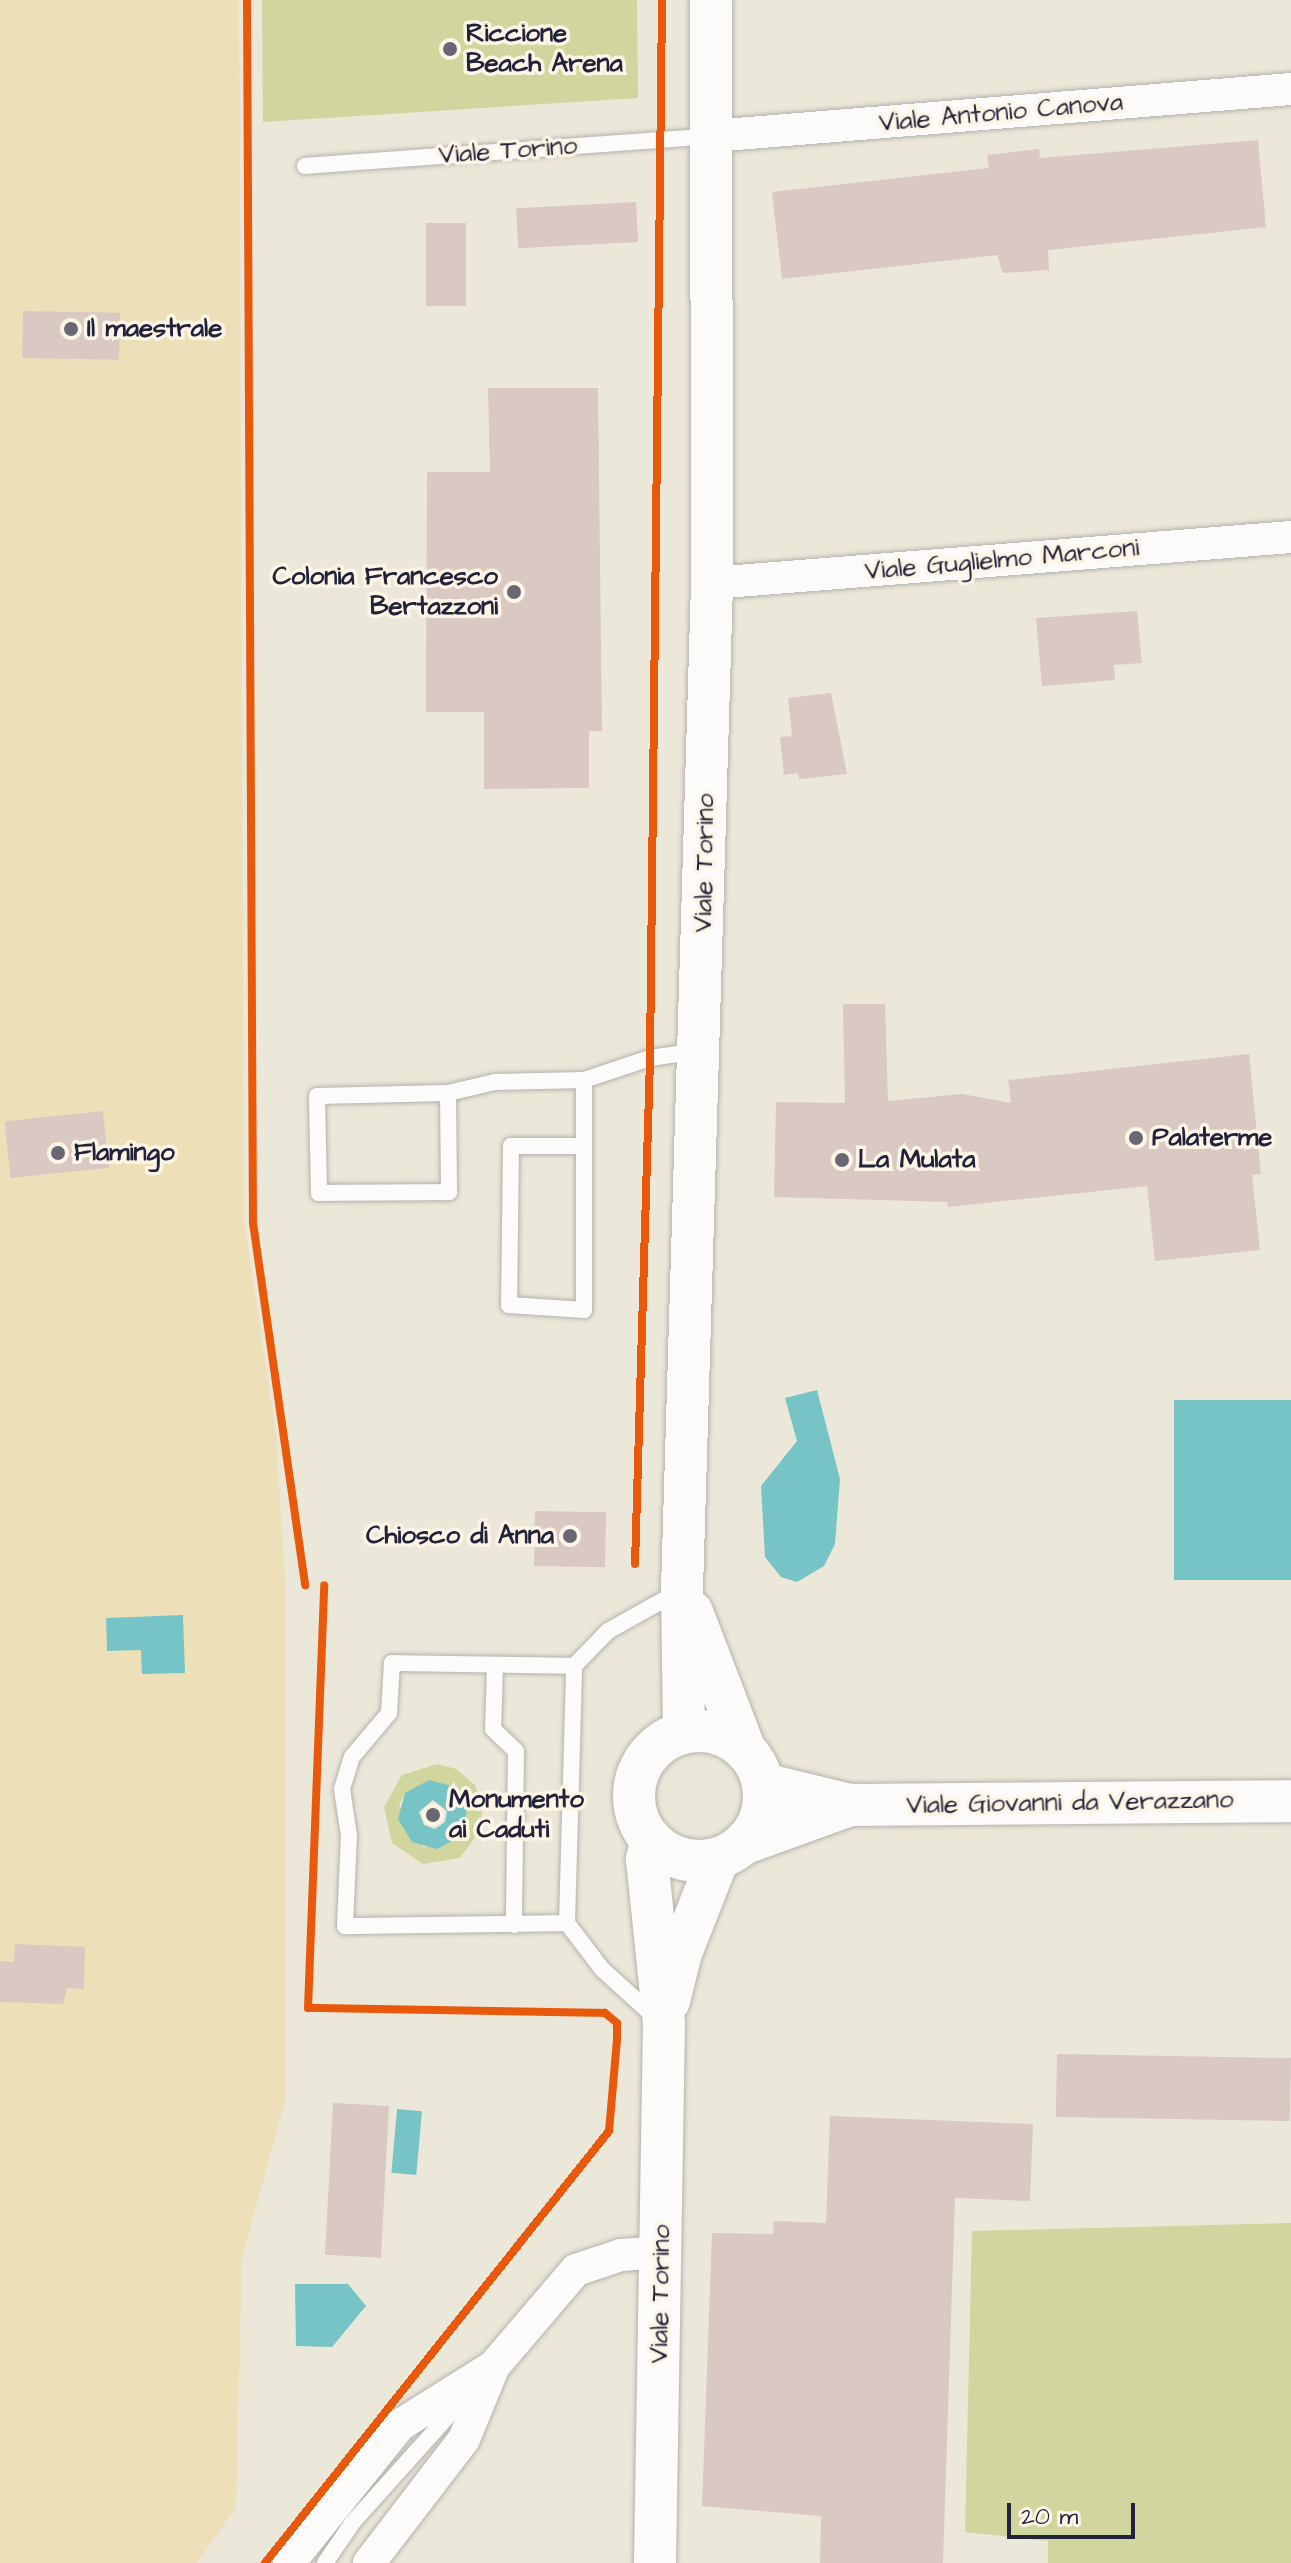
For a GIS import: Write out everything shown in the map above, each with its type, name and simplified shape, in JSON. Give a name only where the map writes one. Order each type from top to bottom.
[{"type":"street","name":"Viale Torino","points":[[684,1733],[682,1589],[712,583],[711,0]]},
{"type":"street","name":"Viale Antonio Canova","points":[[712,136],[1291,89]]},
{"type":"street","name":"Viale Guglielmo Marconi","points":[[712,583],[1291,537]]},
{"type":"street","name":"Viale Torino","points":[[682,1589],[754,1767]]},
{"type":"street","points":[[684,1733],[716,1734],[754,1767],[761,1816],[732,1851],[675,1857],[652,1841],[637,1814],[639,1771],[657,1747],[684,1733]]},
{"type":"street","name":"Viale Giovanni da Verazzano","points":[[754,1767],[850,1805]]},
{"type":"street","name":"Viale Giovanni da Verazzano","points":[[732,1851],[850,1805],[1291,1801]]},
{"type":"street","name":"Viale Torino","points":[[652,1841],[647,1859],[664,2024],[655,2563]]},
{"type":"street","name":"Viale Torino","points":[[664,2024],[681,1953],[732,1851]]},
{"type":"street","points":[[289,2563],[400,2425],[494,2366],[576,2270],[621,2255],[662,2252]]},
{"type":"street","points":[[369,2563],[464,2439],[494,2366]]},
{"type":"lane","name":"Viale Torino","points":[[305,166],[712,136]]},
{"type":"lane","points":[[448,1093],[449,1192],[319,1193],[317,1096],[448,1093],[495,1082],[584,1080],[650,1058],[700,1050]]},
{"type":"lane","points":[[583,1146],[511,1146],[509,1305],[584,1310],[584,1080]]},
{"type":"lane","points":[[664,2024],[602,1969],[567,1923],[574,1666],[608,1631],[682,1589]]},
{"type":"lane","points":[[567,1923],[345,1926],[349,1836],[342,1789],[352,1757],[389,1713],[392,1663],[574,1666]]},
{"type":"lane","points":[[495,1667],[493,1729],[516,1751],[514,1925]]},
{"type":"lane","points":[[325,2563],[353,2522],[494,2366]]},
{"type":"green space","name":"Riccione Beach Arena","points":[[262,0],[637,0],[638,98],[263,122]]},
{"type":"green space","points":[[437,1764],[456,1769],[475,1785],[482,1803],[482,1828],[460,1858],[423,1864],[392,1843],[384,1807],[402,1775]],"holes":[[[405,1793],[466,1804],[424,1848],[399,1805]]]},
{"type":"green space","points":[[1291,2223],[1291,2563],[1048,2563],[1048,2541],[965,2532],[972,2231]]},
{"type":"sand","points":[[0,0],[239,0],[244,1220],[276,1434],[286,1597],[286,2098],[242,2258],[236,2507],[197,2563],[0,2563]]},
{"type":"water","points":[[817,1390],[840,1479],[835,1544],[824,1566],[797,1582],[781,1577],[765,1557],[761,1486],[797,1441],[785,1398]]},
{"type":"water","points":[[1174,1400],[1291,1400],[1291,1580],[1174,1580]]},
{"type":"water","points":[[183,1615],[185,1673],[142,1674],[141,1650],[107,1651],[106,1618]]},
{"type":"water","points":[[429,1780],[455,1787],[467,1810],[461,1836],[437,1849],[412,1842],[398,1819],[405,1793]],"holes":[[[433,1800],[447,1811],[445,1822],[435,1829],[424,1825],[419,1812]]]},
{"type":"water","points":[[397,2109],[422,2111],[416,2175],[391,2173]]},
{"type":"water","points":[[295,2284],[348,2284],[366,2306],[332,2347],[296,2346]]},
{"type":"building","points":[[1258,140],[1266,227],[1048,250],[1049,270],[1003,273],[997,255],[782,279],[772,192],[989,168],[987,155],[1039,149],[1040,158]]},
{"type":"building","points":[[636,202],[638,242],[518,248],[516,208]]},
{"type":"building","points":[[426,223],[466,223],[466,306],[426,306]]},
{"type":"building","name":"Il maestrale","points":[[23,311],[120,313],[119,360],[22,358]]},
{"type":"building","name":"Colonia Francesco Bertazzoni","points":[[488,388],[598,388],[602,731],[589,731],[589,788],[484,789],[484,712],[426,712],[427,472],[490,472]]},
{"type":"building","points":[[1137,611],[1142,663],[1114,665],[1115,680],[1042,686],[1036,618]]},
{"type":"building","points":[[831,693],[847,774],[799,779],[798,773],[784,775],[780,737],[792,736],[788,698]]},
{"type":"building","points":[[843,1004],[885,1004],[888,1101],[962,1094],[1011,1103],[1008,1080],[1249,1054],[1261,1174],[1252,1175],[1260,1250],[1155,1261],[1147,1186],[948,1207],[947,1202],[774,1197],[776,1102],[845,1103]]},
{"type":"building","name":"Flamingo","points":[[103,1111],[109,1168],[11,1178],[5,1121]]},
{"type":"building","name":"Chiosco di Anna","points":[[535,1511],[606,1512],[605,1567],[534,1566]]},
{"type":"building","points":[[15,1944],[85,1947],[84,1989],[67,1988],[63,2004],[0,2002],[0,1961],[14,1962]]},
{"type":"building","points":[[1057,2054],[1291,2058],[1290,2121],[1056,2117]]},
{"type":"building","points":[[333,2103],[389,2106],[381,2258],[325,2255]]},
{"type":"building","points":[[830,2116],[1033,2124],[1030,2201],[955,2198],[943,2563],[820,2563],[821,2516],[702,2506],[712,2233],[773,2234],[774,2221],[826,2223]]},
{"type":"cycle path","points":[[247,0],[253,1223],[305,1585]]},
{"type":"cycle path","points":[[635,1564],[650,1058],[662,0]]},
{"type":"cycle path","points":[[265,2563],[609,2131],[617,2039],[617,2023],[605,2013],[308,2008],[324,1585]]},
{"type":"place","name":"Riccione Beach Arena","points":[[450,49]]},
{"type":"place","name":"Il maestrale","points":[[71,329]]},
{"type":"place","name":"Colonia Francesco Bertazzoni","points":[[514,592]]},
{"type":"place","name":"Palaterme","points":[[1136,1138]]},
{"type":"place","name":"Flamingo","points":[[58,1153]]},
{"type":"place","name":"La Mulata","points":[[842,1160]]},
{"type":"place","name":"Chiosco di Anna","points":[[570,1536]]},
{"type":"place","name":"Monumento ai Caduti","points":[[433,1815]]}]
